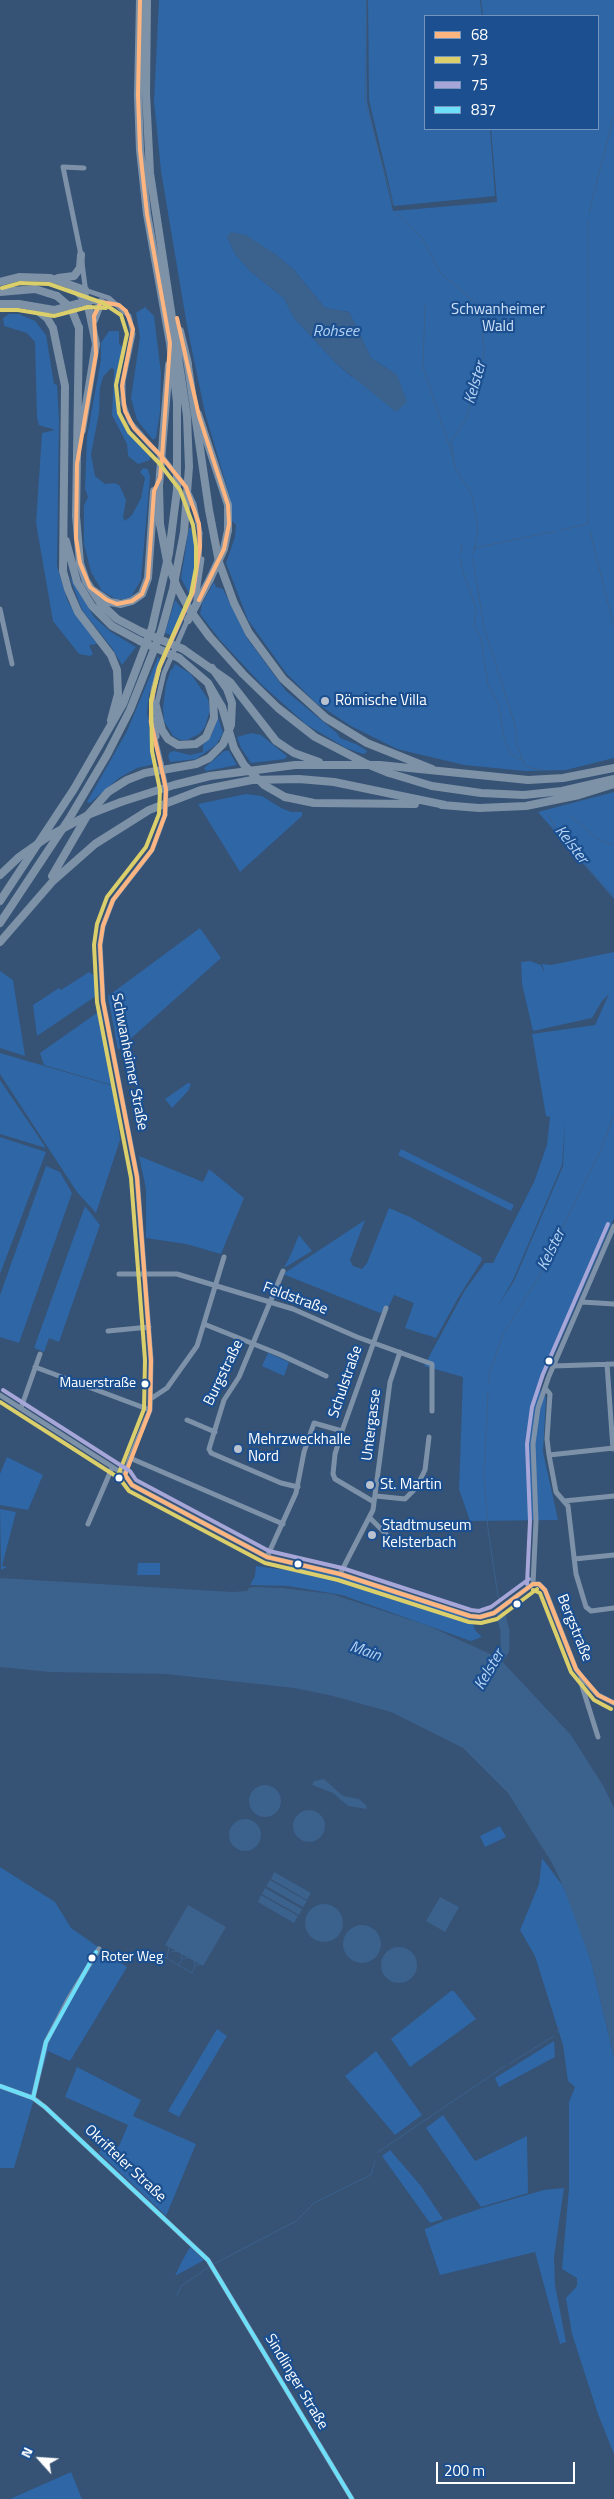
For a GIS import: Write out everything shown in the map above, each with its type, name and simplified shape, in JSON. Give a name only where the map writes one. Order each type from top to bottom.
[{"type":"highway","points":[[0,902],[97,752],[123,704],[140,663],[157,609],[168,562],[175,513],[178,460],[176,402],[170,344],[148,221],[140,150],[138,95],[140,0]]},
{"type":"highway","points":[[0,923],[59,836],[107,755],[147,669],[173,589],[187,501],[189,442],[185,389],[154,208],[147,132],[147,0]]},
{"type":"highway","points":[[0,282],[19,277],[67,279],[74,276],[80,268],[82,255]]},
{"type":"highway","points":[[50,278],[85,290]]},
{"type":"highway","points":[[167,284],[187,359],[199,416],[228,505],[228,530],[224,550],[188,620]]},
{"type":"highway","points":[[73,287],[87,301],[94,325],[96,354],[77,464]]},
{"type":"highway","points":[[64,308],[74,301],[73,287]]},
{"type":"highway","points":[[0,292],[35,289],[57,296],[71,308],[79,328],[76,538],[80,563],[90,587],[109,612],[125,624],[183,649],[212,668],[237,689],[276,741],[294,753],[326,764]]},
{"type":"highway","points":[[0,304],[19,304],[54,310],[87,301]]},
{"type":"highway","points":[[94,325],[96,312],[101,302]]},
{"type":"highway","points":[[33,307],[47,318],[53,328],[65,386],[62,562],[70,595],[81,616],[111,655],[118,676],[118,694],[114,711],[97,752]]},
{"type":"highway","points":[[170,344],[167,414],[160,478],[160,524],[164,549],[178,587],[189,609],[209,636],[274,705],[327,744],[389,773],[432,786],[481,793],[524,795],[562,791],[614,779]]},
{"type":"highway","points":[[187,359],[209,510],[220,562],[234,603],[249,633],[283,679],[326,718],[367,743],[432,769]]},
{"type":"highway","points":[[90,587],[107,600],[117,604],[132,602],[142,594],[148,578],[154,491],[160,478]]},
{"type":"highway","points":[[64,529],[73,570],[84,595],[98,613],[112,626],[179,658],[208,683],[222,707],[234,748],[244,765],[264,785],[285,796],[314,802],[363,802],[480,808],[526,806],[579,795],[614,784]]},
{"type":"highway","points":[[42,892],[87,816],[108,792],[127,780],[145,773],[196,764],[209,758],[223,744],[232,726],[233,708],[227,689],[212,668]]},
{"type":"highway","points":[[156,706],[162,730],[168,739],[178,745],[196,744],[206,737],[214,718],[213,697],[208,683]]},
{"type":"highway","points":[[0,875],[19,857],[49,836],[77,820],[121,802],[210,776],[262,768],[326,764],[432,769],[528,780],[563,778],[614,768]]},
{"type":"highway","points":[[0,942],[42,892],[84,852],[131,820],[161,804],[213,787],[274,779],[316,780],[445,805]]},
{"type":"street","points":[[84,168],[63,167],[82,255],[87,301],[118,304]]},
{"type":"street","points":[[85,290],[106,297],[118,304],[129,316],[133,329],[123,381],[123,403],[130,422],[168,463],[186,487],[194,504],[200,534],[201,577],[188,620],[164,672],[156,706],[158,750]]},
{"type":"street","points":[[158,750],[152,722],[153,690],[160,668],[193,592],[199,560],[200,534]]},
{"type":"street","points":[[0,609],[12,664]]},
{"type":"street","name":"Schwanheimer Straße","points":[[125,1476],[130,1458],[150,1410],[152,1398],[149,1327],[137,1177],[103,1001],[100,945],[103,926],[114,900],[152,850],[165,815],[166,789],[158,750]]},
{"type":"street","points":[[0,1395],[125,1476],[132,1485],[267,1557],[340,1574],[475,1618],[494,1613],[533,1584],[536,1521],[534,1435],[538,1408],[553,1366],[614,1226]]},
{"type":"street","points":[[152,1398],[168,1388],[197,1346],[224,1257]]},
{"type":"street","name":"Feldstraße","points":[[119,1274],[145,1272],[177,1274],[216,1285],[270,1302],[432,1364],[432,1411]]},
{"type":"street","name":"Burgstraße","points":[[283,1272],[239,1377],[224,1400],[209,1449],[211,1453],[281,1483],[298,1487]]},
{"type":"street","points":[[582,1302],[614,1304]]},
{"type":"street","name":"Schulstraße","points":[[374,1502],[333,1476],[335,1454],[342,1431],[386,1308]]},
{"type":"street","points":[[204,1324],[254,1343],[326,1376]]},
{"type":"street","points":[[108,1331],[149,1327]]},
{"type":"street","name":"Untergasse","points":[[340,1574],[370,1518],[376,1496],[390,1382],[400,1352]]},
{"type":"street","points":[[21,1408],[40,1354]]},
{"type":"street","points":[[548,1455],[614,1449],[607,1364]]},
{"type":"street","points":[[553,1366],[614,1364]]},
{"type":"street","points":[[36,1367],[150,1410]]},
{"type":"street","points":[[545,1388],[550,1394],[547,1439],[548,1455],[556,1492],[564,1501],[571,1521],[576,1574],[588,1610],[614,1608]]},
{"type":"street","points":[[187,1420],[215,1432]]},
{"type":"street","points":[[267,1557],[298,1487],[304,1452],[314,1423],[342,1431]]},
{"type":"street","points":[[376,1496],[405,1499],[416,1488],[425,1470],[429,1437]]},
{"type":"street","points":[[130,1458],[283,1524]]},
{"type":"street","points":[[88,1524],[112,1468]]},
{"type":"street","points":[[564,1501],[614,1496]]},
{"type":"street","points":[[370,1518],[397,1545]]},
{"type":"street","points":[[574,1559],[614,1555]]},
{"type":"street","name":"Bergstraße","points":[[533,1584],[539,1584],[545,1590],[581,1676],[598,1696],[614,1703]]},
{"type":"street","points":[[581,1676],[582,1686],[598,1737]]},
{"type":"street","points":[[33,2098],[46,2042],[69,1998],[99,1949]]},
{"type":"street","name":"Okrifteler Straße","points":[[0,2086],[33,2098],[199,2250],[219,2278]]},
{"type":"street","name":"Sindlinger Straße","points":[[219,2278],[352,2499]]},
{"type":"green space","name":"Schwanheimer Wald","points":[[159,0],[366,0],[367,101],[393,211],[497,202],[491,130],[599,130],[599,15],[483,15],[481,0],[614,0],[614,758],[566,770],[525,771],[464,765],[397,749],[351,726],[316,703],[286,673],[248,620],[226,563],[235,537],[236,525],[232,521],[231,501],[205,413],[187,326],[161,171],[154,101]],"holes":[[[227,237],[261,246],[275,254],[294,270],[325,308],[349,312],[371,358],[397,375],[352,377],[337,364],[294,318],[284,298],[251,272],[236,255]]]},
{"type":"green space","points":[[368,0],[480,0],[482,15],[424,15],[424,130],[490,130],[495,196],[394,206],[369,100]]},
{"type":"green space","points":[[145,307],[154,316],[161,373],[160,412],[156,438],[153,440],[137,420],[131,398],[140,337],[136,313]]},
{"type":"green space","points":[[9,314],[19,314],[35,321],[46,335],[54,384],[57,385],[59,420],[57,566],[68,602],[97,644],[89,645],[93,654],[90,656],[79,654],[53,621],[36,523],[42,433],[55,430],[39,425],[37,418],[35,342],[27,333],[4,326],[3,318]]},
{"type":"green space","points":[[109,331],[119,331],[119,344],[125,349],[117,391],[120,410],[131,433],[150,455],[150,460],[138,464],[128,456],[127,444],[112,415],[114,369],[111,368],[103,377],[100,388],[99,413],[91,454],[95,476],[105,484],[115,483],[120,486],[126,500],[123,517],[125,521],[132,515],[141,498],[145,478],[140,472],[143,468],[148,469],[150,477],[141,580],[131,597],[124,599],[116,599],[102,591],[91,572],[84,544],[84,505],[88,497],[85,489],[87,437],[101,359],[101,343]]},
{"type":"green space","points":[[189,528],[194,529],[197,545],[196,562],[189,594],[181,578]]},
{"type":"green space","points":[[69,575],[94,617],[111,632],[136,647],[122,665],[112,648],[82,610]]},
{"type":"green space","points":[[214,582],[216,587],[223,589],[247,638],[286,691],[337,733],[340,738],[356,744],[367,751],[366,753],[363,754],[346,748],[307,725],[262,685],[220,640],[200,614],[202,604]]},
{"type":"green space","points":[[175,600],[183,610],[171,635],[165,633]]},
{"type":"green space","points":[[158,657],[160,659],[149,694],[147,712],[154,762],[151,765],[137,768],[119,778],[90,803],[87,802],[127,731]]},
{"type":"green space","points":[[175,664],[191,674],[208,699],[210,710],[205,727],[199,734],[187,740],[180,740],[173,736],[164,721],[163,708],[166,684],[171,669]]},
{"type":"green space","points":[[218,717],[223,733],[216,745],[196,759],[170,762],[168,756],[170,752],[174,751],[190,755],[203,752],[203,745],[212,734]]},
{"type":"green space","points":[[251,733],[261,735],[287,756],[285,759],[251,763],[241,748],[237,737]]},
{"type":"green space","points":[[224,751],[229,751],[237,765],[206,771],[204,768]]},
{"type":"green space","points":[[614,792],[614,899],[538,812]]},
{"type":"green space","points":[[246,794],[262,796],[291,812],[302,812],[302,816],[240,872],[198,804]]},
{"type":"green space","points":[[200,928],[221,958],[118,1050],[108,996]]},
{"type":"green space","points":[[614,952],[614,1218],[539,1389],[546,1398],[543,1452],[558,1520],[470,1521],[459,1489],[463,1377],[424,1366],[465,1290],[485,1263],[493,1263],[534,1182],[547,1145],[550,1117],[546,1116],[532,1034],[595,1025],[609,994],[602,1001],[592,1018],[533,1031],[522,984],[521,962],[530,961],[541,965],[545,974],[542,964],[551,965]],"holes":[[[565,1120],[563,1166],[514,1281],[498,1306],[513,1280],[562,1165]]]},
{"type":"green space","points":[[0,971],[13,980],[25,1056],[0,1048]]},
{"type":"green space","points":[[89,972],[96,977],[99,994],[37,1036],[33,1005]]},
{"type":"green space","points":[[101,1010],[104,1022],[99,1026],[106,1038],[109,1051],[112,1085],[44,1065],[40,1053]]},
{"type":"green space","points":[[0,1053],[113,1086],[120,1140],[96,1213],[77,1192],[0,1074]]},
{"type":"green space","points":[[0,1080],[34,1130],[46,1148],[0,1134]]},
{"type":"green space","points":[[188,1083],[191,1084],[188,1091],[172,1108],[165,1099]]},
{"type":"green space","points":[[0,1137],[46,1152],[0,1274]]},
{"type":"green space","points":[[401,1149],[514,1205],[511,1211],[398,1155]]},
{"type":"green space","points":[[139,1156],[203,1182],[209,1169],[244,1198],[221,1254],[186,1244],[146,1238],[146,1189]]},
{"type":"green space","points":[[46,1166],[60,1172],[72,1193],[19,1343],[0,1337],[0,1295]]},
{"type":"green space","points":[[85,1206],[100,1225],[59,1342],[49,1338],[44,1352],[34,1348]]},
{"type":"green space","points":[[389,1208],[410,1217],[481,1257],[482,1260],[436,1338],[405,1328],[414,1303],[394,1295],[389,1306],[380,1313],[283,1274],[365,1220],[350,1260],[353,1266],[362,1269],[367,1263]]},
{"type":"green space","points":[[299,1235],[312,1251],[284,1268],[291,1254]]},
{"type":"green space","points":[[268,1353],[289,1362],[284,1376],[262,1366]]},
{"type":"green space","points":[[7,1457],[43,1475],[28,1510],[0,1505],[0,1474]]},
{"type":"green space","points":[[0,1509],[16,1512],[2,1566],[7,1567],[1,1570]]},
{"type":"green space","points":[[138,1563],[160,1563],[160,1575],[137,1575]]},
{"type":"green space","points":[[288,1565],[371,1583],[449,1610],[472,1620],[475,1630],[482,1637],[471,1641],[342,1595],[288,1586],[250,1585],[255,1576],[256,1566],[286,1570]]},
{"type":"green space","points":[[500,1826],[506,1837],[485,1847],[480,1836]]},
{"type":"green space","points":[[542,1858],[563,1886],[573,1909],[591,1961],[614,2057],[614,2454],[598,2414],[572,2334],[566,2298],[577,2286],[577,2278],[562,2269],[569,2188],[569,2102],[575,2087],[568,2081],[563,2045],[535,1956],[520,1930],[539,1884]]},
{"type":"green space","points":[[0,1867],[55,1902],[71,1928],[127,1967],[70,2061],[48,2051],[14,2168],[0,2168]]},
{"type":"green space","points":[[451,1991],[454,1991],[476,2019],[410,2067],[391,2039]]},
{"type":"green space","points":[[217,2029],[227,2036],[179,2117],[168,2111]]},
{"type":"green space","points":[[554,2041],[555,2057],[499,2087],[495,2078]]},
{"type":"green space","points":[[376,2051],[422,2115],[395,2135],[345,2076]]},
{"type":"green space","points":[[77,2067],[141,2100],[133,2116],[196,2144],[166,2216],[99,2153],[103,2144],[114,2149],[119,2146],[128,2125],[65,2097]]},
{"type":"green space","points":[[443,2115],[475,2161],[527,2136],[528,2193],[481,2207],[426,2128]]},
{"type":"green space","points":[[390,2150],[421,2186],[443,2219],[430,2223],[382,2156]]},
{"type":"green space","points":[[564,2188],[554,2257],[555,2285],[566,2342],[560,2344],[535,2252],[440,2275],[425,2229],[482,2208],[544,2190]]},
{"type":"green space","points":[[190,2247],[204,2260],[175,2276],[181,2263]]},
{"type":"green space","points":[[71,2472],[82,2499],[10,2499]]},
{"type":"water","name":"Rohsee","points":[[231,232],[246,235],[275,254],[294,270],[325,308],[349,312],[371,358],[397,375],[407,402],[396,412],[337,364],[294,318],[284,298],[251,272],[236,255],[227,237]]},
{"type":"water","name":"Main","points":[[0,1578],[233,1592],[247,1591],[249,1588],[254,1587],[282,1588],[332,1594],[429,1626],[499,1658],[571,1735],[604,1787],[614,1808],[614,2057],[591,1961],[563,1886],[552,1863],[508,1793],[463,1748],[391,1712],[329,1695],[294,1688],[166,1674],[49,1672],[0,1667]]},
{"type":"water","points":[[324,1779],[343,1796],[359,1799],[366,1805],[367,1809],[348,1806],[333,1793],[312,1785],[314,1781]]},
{"type":"water","points":[[265,1785],[276,1790],[281,1801],[276,1812],[265,1817],[254,1812],[249,1801],[254,1790]]},
{"type":"water","points":[[309,1810],[320,1815],[325,1826],[320,1837],[309,1842],[298,1837],[293,1826],[298,1815]]},
{"type":"water","points":[[245,1819],[251,1820],[256,1824],[260,1829],[260,1841],[256,1846],[251,1850],[245,1851],[239,1850],[234,1846],[230,1841],[229,1835],[230,1829],[234,1824],[239,1820]]},
{"type":"water","points":[[274,1872],[311,1893],[307,1900],[271,1879]]},
{"type":"water","points":[[270,1880],[307,1901],[303,1907],[266,1886]]},
{"type":"water","points":[[265,1888],[302,1909],[299,1915],[262,1894]]},
{"type":"water","points":[[261,1895],[298,1916],[294,1923],[258,1902]]},
{"type":"water","points":[[440,1897],[459,1907],[445,1932],[426,1921]]},
{"type":"water","points":[[324,1904],[337,1910],[343,1923],[337,1936],[324,1942],[311,1936],[305,1923],[311,1910]]},
{"type":"water","points":[[188,1905],[226,1927],[203,1966],[165,1945]]},
{"type":"water","points":[[362,1925],[375,1931],[381,1944],[375,1957],[362,1963],[349,1957],[343,1944],[349,1931]]},
{"type":"water","points":[[399,1947],[406,1948],[412,1952],[416,1958],[416,1972],[412,1978],[406,1982],[399,1983],[392,1982],[386,1978],[382,1972],[381,1965],[382,1958],[386,1952],[392,1948]]},
{"type":"waterway","name":"Kelster","points":[[367,0],[365,100],[393,205]]},
{"type":"waterway","points":[[589,213],[614,115]]},
{"type":"waterway","name":"Kelster","points":[[396,213],[422,238],[440,272],[482,309],[484,354],[466,419],[451,442],[455,468],[472,495],[478,530],[473,554]]},
{"type":"waterway","points":[[561,530],[588,524],[588,220]]},
{"type":"waterway","name":"Kelster","points":[[425,305],[423,367],[453,457]]},
{"type":"waterway","points":[[474,548],[556,531]]},
{"type":"waterway","points":[[590,531],[614,627]]},
{"type":"waterway","name":"Kelster","points":[[461,554],[462,544]]},
{"type":"waterway","name":"Kelster","points":[[461,559],[462,569],[476,608],[474,626],[481,638],[488,685],[499,706],[504,738],[511,754],[523,761]]},
{"type":"waterway","name":"Kelster","points":[[473,559],[484,627],[515,725],[517,746],[525,765]]},
{"type":"waterway","name":"Kelster","points":[[526,767],[543,770]]},
{"type":"waterway","name":"Kelster","points":[[548,815],[560,836],[614,897]]},
{"type":"waterway","points":[[571,816],[595,837],[614,846]]},
{"type":"waterway","name":"Kelster","points":[[489,1383],[489,1375],[503,1334],[537,1280],[601,1149],[614,1115]]},
{"type":"waterway","name":"Kelster","points":[[488,1392],[484,1476],[488,1529],[499,1603]]},
{"type":"waterway","name":"Kelster","points":[[493,1668],[505,1650],[505,1631],[501,1615]]},
{"type":"waterway","points":[[167,1958],[169,1947]]},
{"type":"waterway","points":[[171,1952],[176,1951]]},
{"type":"waterway","points":[[179,1965],[182,1959],[181,1953]]},
{"type":"waterway","points":[[163,1956],[192,1973],[195,1966],[194,1961]]},
{"type":"waterway","points":[[183,1959],[188,1958]]},
{"type":"waterway","points":[[196,1966],[200,1964]]},
{"type":"waterway","points":[[557,2032],[560,2026]]},
{"type":"waterway","points":[[509,2064],[554,2036]]},
{"type":"waterway","points":[[378,2152],[505,2066]]},
{"type":"waterway","points":[[214,2264],[296,2221],[314,2203],[371,2175],[375,2161]]},
{"type":"waterway","points":[[177,2295],[181,2286],[209,2267]]},
{"type":"transit line","name":"68","points":[[140,0],[138,95],[140,150],[147,214],[170,343],[162,457]]},
{"type":"transit line","name":"73","points":[[2,288],[20,283],[49,284],[103,303],[121,315],[127,334],[116,385],[119,413],[129,432],[159,463],[180,490],[193,525],[196,546],[196,568],[191,594],[160,665],[151,700],[152,751],[160,790],[159,814],[146,847],[107,897],[97,924],[94,945],[97,1002],[131,1178],[145,1360],[144,1409],[119,1473]]},
{"type":"transit line","name":"68","points":[[101,302],[119,305],[126,311],[133,329],[122,386],[125,411],[134,428],[162,457],[160,478],[154,491],[148,578],[142,594],[132,601],[117,604],[107,600],[90,587],[80,563],[76,538],[77,464],[96,354],[94,316],[101,302]]},
{"type":"transit line","name":"73","points":[[0,310],[18,310],[54,316],[88,307],[106,308]]},
{"type":"transit line","name":"68","points":[[177,318],[199,416],[228,505],[229,524],[224,549],[199,600]]},
{"type":"transit line","name":"68","points":[[125,1475],[150,1410],[151,1360],[137,1177],[103,1001],[100,945],[103,926],[113,900],[152,850],[165,815],[166,789],[151,722],[151,703],[159,668],[193,592],[200,547],[199,524],[186,487],[162,457]]},
{"type":"transit line","name":"75","points":[[527,1584],[530,1521],[527,1444],[532,1407],[543,1374],[608,1224]]},
{"type":"transit line","name":"75","points":[[3,1390],[128,1470]]},
{"type":"transit line","name":"73","points":[[0,1402],[122,1480]]},
{"type":"transit line","name":"75","points":[[130,1471],[136,1480],[269,1551],[342,1568],[471,1610],[479,1611],[491,1607],[529,1579]]},
{"type":"transit line","name":"68","points":[[125,1475],[132,1485],[267,1557],[340,1574],[470,1616],[480,1617],[494,1613],[533,1584]]},
{"type":"transit line","name":"73","points":[[120,1479],[129,1491],[265,1563],[338,1580],[469,1622],[481,1623],[497,1619],[537,1589]]},
{"type":"transit line","name":"68","points":[[533,1584],[539,1584],[545,1590],[576,1669],[598,1695],[614,1703]]},
{"type":"transit line","name":"73","points":[[533,1590],[540,1593],[571,1672],[594,1700],[611,1709]]},
{"type":"transit line","name":"837","points":[[33,2098],[46,2042],[96,1952]]},
{"type":"transit line","name":"837","points":[[0,2086],[33,2098],[45,2107],[208,2260],[352,2499]]},
{"type":"place","name":"Römische Villa","points":[[325,701]]},
{"type":"place","name":"Mauerstraße","points":[[145,1384]]},
{"type":"place","name":"Mehrzweckhalle Nord","points":[[238,1449]]},
{"type":"place","name":"St. Martin","points":[[370,1485]]},
{"type":"place","name":"Stadtmuseum Kelsterbach","points":[[372,1535]]},
{"type":"place","name":"Roter Weg","points":[[92,1958]]}]
